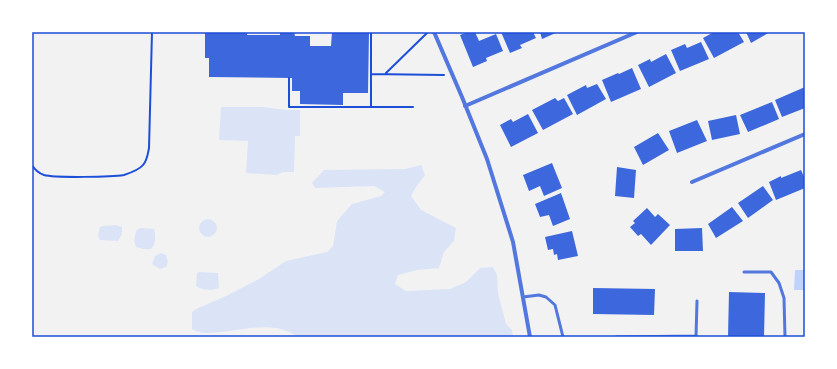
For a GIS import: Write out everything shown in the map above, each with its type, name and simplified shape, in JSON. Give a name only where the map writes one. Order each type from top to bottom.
[{"type":"street","points":[[434,32],[486,159],[513,242],[530,337]]},
{"type":"street","points":[[465,106],[637,32]]},
{"type":"street","points":[[692,182],[805,134]]},
{"type":"lane","points":[[744,272],[771,272],[779,283],[784,298],[785,337]]},
{"type":"lane","points":[[523,297],[539,295],[546,297],[555,305],[563,337]]},
{"type":"lane","points":[[616,337],[696,337],[697,302]]},
{"type":"path","points":[[32,165],[36,172],[56,176],[122,175],[143,165],[149,148],[152,32]]},
{"type":"path","points":[[371,32],[371,107]]},
{"type":"path","points":[[385,74],[429,32]]},
{"type":"path","points":[[371,74],[452,75]]},
{"type":"path","points":[[289,78],[289,106],[413,107]]},
{"type":"shaded area","points":[[221,107],[262,107],[300,110],[300,136],[295,136],[294,172],[283,172],[277,175],[246,173],[248,141],[219,140]]},
{"type":"shaded area","points":[[421,165],[425,175],[411,196],[421,210],[456,228],[454,241],[444,252],[439,268],[417,270],[398,275],[395,284],[406,291],[450,289],[466,282],[480,268],[493,267],[497,275],[498,293],[506,324],[512,330],[513,337],[298,337],[287,331],[264,327],[216,333],[204,333],[192,329],[192,312],[196,309],[259,279],[286,261],[327,252],[333,246],[337,221],[352,204],[381,196],[385,192],[374,186],[315,188],[312,183],[324,170],[405,169]]},
{"type":"shaded area","points":[[204,219],[212,219],[217,224],[215,235],[212,237],[204,237],[199,232],[199,224]]},
{"type":"shaded area","points":[[116,225],[122,227],[122,234],[118,241],[100,240],[98,235],[100,227]]},
{"type":"shaded area","points":[[140,228],[154,229],[155,239],[154,245],[151,249],[136,247],[134,240],[136,231]]},
{"type":"shaded area","points":[[161,253],[166,255],[168,262],[166,267],[160,269],[152,264],[155,256]]},
{"type":"shaded area","points":[[197,273],[218,273],[219,288],[207,290],[196,286]]},
{"type":"water","points":[[795,270],[804,270],[804,290],[794,290]]},
{"type":"building","points":[[205,32],[247,32],[247,35],[280,35],[280,32],[294,32],[295,36],[310,36],[310,46],[331,46],[332,32],[369,32],[368,93],[343,93],[343,105],[300,104],[300,91],[292,91],[292,78],[209,77],[209,58],[205,58]]},
{"type":"building","points":[[468,32],[475,32],[479,41],[496,34],[503,51],[486,58],[487,61],[473,67],[460,35]]},
{"type":"building","points":[[501,32],[533,32],[536,38],[520,45],[522,48],[510,53]]},
{"type":"building","points":[[540,32],[558,32],[542,39]]},
{"type":"building","points":[[714,32],[738,32],[744,42],[714,58],[703,38]]},
{"type":"building","points":[[746,32],[770,32],[751,43]]},
{"type":"building","points":[[701,42],[709,59],[680,71],[671,50],[685,44],[687,48]]},
{"type":"building","points":[[666,54],[676,73],[649,87],[638,65],[650,59],[651,62]]},
{"type":"building","points":[[632,68],[641,89],[611,102],[602,80]]},
{"type":"building","points":[[597,84],[606,99],[577,115],[567,95],[586,85],[587,88]]},
{"type":"building","points":[[805,87],[805,108],[782,117],[775,100]]},
{"type":"building","points":[[555,98],[558,101],[564,98],[573,114],[543,130],[532,110]]},
{"type":"building","points":[[772,102],[779,119],[748,132],[740,115]]},
{"type":"building","points":[[528,114],[538,133],[511,147],[500,125],[511,119],[513,122]]},
{"type":"building","points":[[736,115],[740,134],[712,140],[708,121]]},
{"type":"building","points":[[697,120],[707,141],[677,153],[669,131]]},
{"type":"building","points":[[658,133],[669,150],[643,165],[634,147]]},
{"type":"building","points":[[552,163],[562,188],[544,196],[540,186],[529,191],[523,175]]},
{"type":"building","points":[[617,167],[636,170],[634,198],[615,196]]},
{"type":"building","points":[[801,170],[805,179],[805,188],[776,200],[769,182],[781,176],[781,178]]},
{"type":"building","points":[[763,186],[773,200],[748,218],[738,203]]},
{"type":"building","points":[[561,193],[570,219],[553,226],[549,215],[540,217],[535,204]]},
{"type":"building","points":[[732,207],[743,221],[716,238],[708,224]]},
{"type":"building","points":[[647,208],[655,217],[658,214],[670,225],[651,245],[641,234],[638,236],[630,227],[635,223],[633,221]]},
{"type":"building","points":[[702,228],[703,251],[675,251],[675,229]]},
{"type":"building","points":[[572,231],[578,256],[558,260],[557,254],[554,255],[553,249],[548,250],[545,237]]},
{"type":"building","points":[[593,288],[655,289],[654,315],[593,314]]},
{"type":"building","points":[[729,292],[765,293],[764,337],[728,337]]}]
